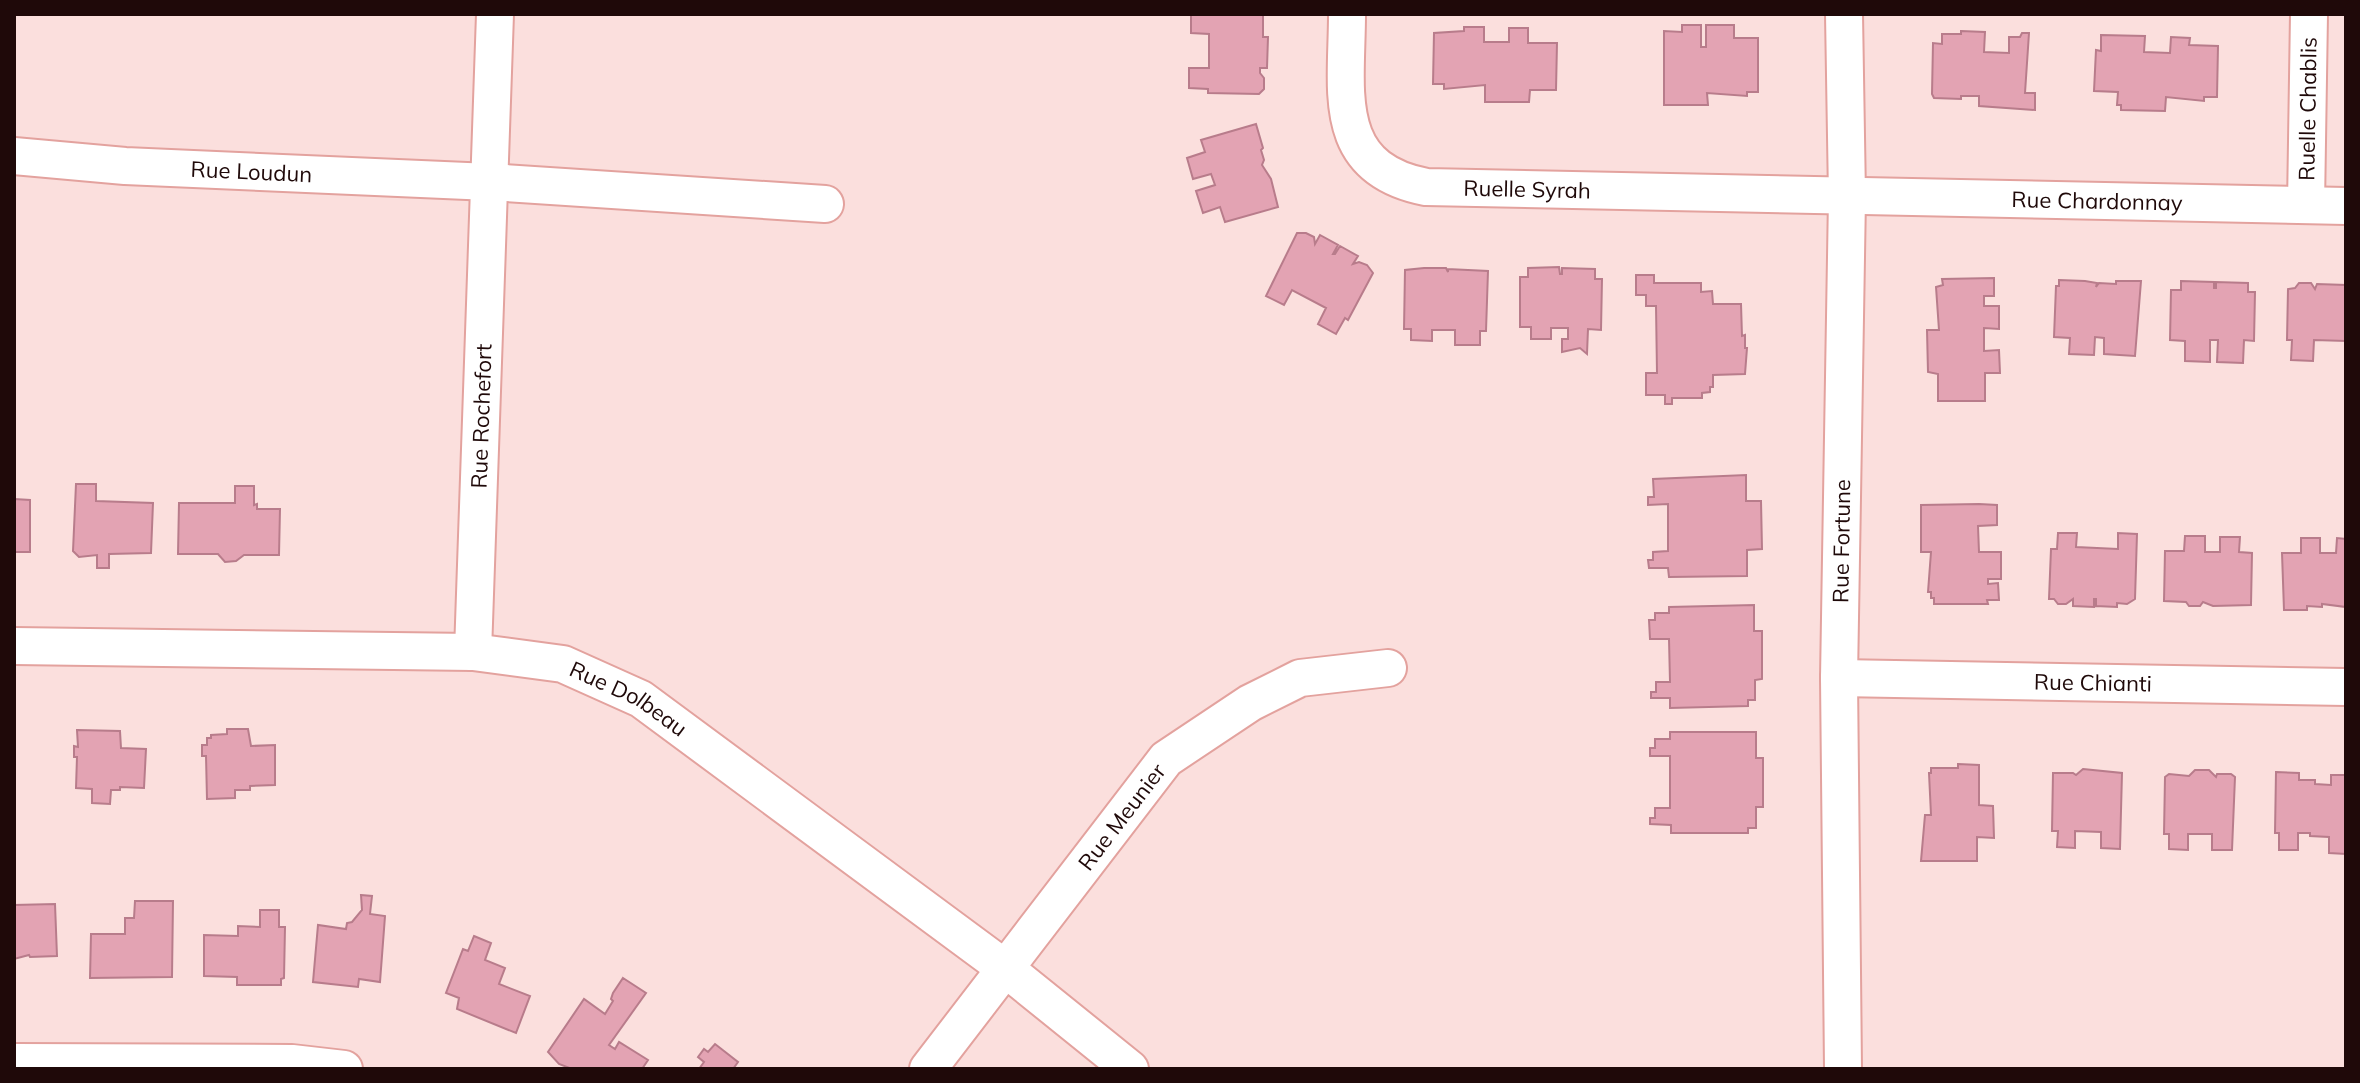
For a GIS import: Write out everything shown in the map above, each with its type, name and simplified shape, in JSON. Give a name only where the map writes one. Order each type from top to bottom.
[{"type":"street","name":"Rue Rochefort","points":[[473,652],[495,14]]},
{"type":"street","name":"Ruelle Syrah","points":[[1347,14],[1346,103],[1351,128],[1358,147],[1368,160],[1384,174],[1404,183],[1426,187],[1847,197]]},
{"type":"street","name":"Rue Fortune","points":[[1843,1069],[1839,678],[1847,197],[1844,14]]},
{"type":"street","name":"Ruelle Chablis","points":[[2306,205],[2309,14]]},
{"type":"street","name":"Rue Loudun","points":[[14,156],[125,166],[490,182]]},
{"type":"street","points":[[490,182],[825,204]]},
{"type":"street","name":"Rue Chardonnay","points":[[1847,197],[2346,206]]},
{"type":"street","name":"Rue Dolbeau","points":[[14,646],[473,652],[563,664],[641,699],[1006,969],[1130,1069]]},
{"type":"street","name":"Rue Meunier","points":[[928,1069],[1166,759],[1250,703],[1300,678],[1388,668]]},
{"type":"street","name":"Rue Chianti","points":[[1839,678],[2346,687]]},
{"type":"street","points":[[14,1062],[292,1063],[344,1069]]},
{"type":"building","points":[[1191,14],[1263,14],[1263,37],[1268,37],[1267,68],[1260,68],[1264,89],[1259,94],[1208,93],[1208,89],[1189,88],[1189,68],[1209,68],[1209,34],[1191,33]]},
{"type":"building","points":[[1682,25],[1701,25],[1701,47],[1706,47],[1706,25],[1734,25],[1734,38],[1758,38],[1758,92],[1747,92],[1747,96],[1707,93],[1708,105],[1664,105],[1664,31],[1682,32]]},
{"type":"building","points":[[1464,27],[1484,27],[1484,42],[1509,42],[1509,28],[1528,28],[1528,43],[1557,43],[1556,90],[1530,90],[1529,102],[1485,102],[1485,85],[1444,89],[1444,84],[1433,84],[1434,33],[1464,31]]},
{"type":"building","points":[[1961,31],[1985,32],[1984,52],[2009,53],[2009,37],[2029,33],[2025,93],[2035,93],[2035,110],[1979,106],[1979,96],[1934,98],[1933,43],[1942,44],[1942,34],[1961,34]]},
{"type":"building","points":[[2101,35],[2145,36],[2144,52],[2170,53],[2171,37],[2190,38],[2189,45],[2218,46],[2217,97],[2204,97],[2204,101],[2166,97],[2165,111],[2121,110],[2121,105],[2117,105],[2118,92],[2094,91],[2096,50],[2101,51]]},
{"type":"building","points":[[1256,124],[1263,148],[1262,165],[1271,179],[1278,207],[1225,222],[1220,207],[1203,213],[1196,191],[1215,185],[1211,174],[1193,179],[1187,158],[1205,152],[1201,140]]},
{"type":"building","points":[[1297,233],[1314,237],[1315,244],[1320,235],[1338,245],[1333,254],[1340,246],[1358,256],[1353,264],[1359,262],[1367,265],[1373,273],[1348,320],[1345,318],[1336,334],[1318,324],[1326,308],[1292,290],[1284,305],[1266,296]]},
{"type":"building","points":[[1559,267],[1560,274],[1562,268],[1595,269],[1595,279],[1602,279],[1601,330],[1588,329],[1587,354],[1580,348],[1562,352],[1562,339],[1568,339],[1568,328],[1551,328],[1551,339],[1531,339],[1531,327],[1520,327],[1520,277],[1528,277],[1528,268]]},
{"type":"building","points":[[1446,268],[1448,272],[1448,269],[1488,271],[1486,331],[1480,331],[1480,345],[1455,345],[1455,330],[1432,330],[1432,341],[1411,340],[1411,329],[1404,329],[1405,270]]},
{"type":"building","points":[[1636,275],[1654,275],[1654,283],[1701,283],[1701,292],[1712,291],[1713,304],[1741,304],[1742,336],[1745,335],[1747,348],[1745,374],[1713,375],[1713,387],[1710,387],[1710,392],[1702,393],[1702,398],[1672,398],[1672,404],[1665,404],[1665,395],[1646,395],[1646,373],[1657,373],[1656,306],[1646,306],[1646,295],[1636,295]]},
{"type":"building","points":[[1994,278],[1994,296],[1984,296],[1984,306],[1999,306],[1999,329],[1984,328],[1984,351],[1999,350],[2000,373],[1985,373],[1985,401],[1938,401],[1938,374],[1928,372],[1927,330],[1939,330],[1936,287],[1943,285],[1942,279]]},
{"type":"building","points":[[2059,280],[2097,283],[2096,287],[2099,283],[2141,281],[2135,356],[2104,354],[2104,338],[2095,337],[2094,355],[2069,354],[2070,338],[2054,337],[2056,286],[2059,286]]},
{"type":"building","points":[[2181,281],[2214,282],[2214,288],[2216,282],[2248,283],[2248,292],[2255,292],[2254,341],[2244,340],[2243,363],[2217,362],[2218,340],[2210,340],[2210,362],[2185,361],[2185,341],[2170,340],[2171,290],[2181,290]]},
{"type":"building","points":[[2299,283],[2311,283],[2315,289],[2317,284],[2346,285],[2346,341],[2314,340],[2313,361],[2291,360],[2292,340],[2287,340],[2288,289],[2295,288]]},
{"type":"building","points":[[1746,475],[1746,501],[1761,501],[1762,549],[1747,550],[1747,576],[1669,577],[1668,568],[1649,568],[1648,560],[1653,560],[1653,552],[1668,551],[1668,504],[1648,505],[1648,497],[1654,497],[1653,479]]},
{"type":"building","points":[[76,484],[96,484],[96,501],[153,503],[151,553],[109,554],[109,568],[97,568],[97,555],[79,557],[73,551]]},
{"type":"building","points":[[235,486],[254,486],[254,505],[257,504],[257,509],[280,509],[279,555],[244,555],[236,561],[225,562],[218,554],[178,554],[179,503],[235,503]]},
{"type":"building","points":[[14,499],[30,500],[30,552],[14,552]]},
{"type":"building","points":[[1921,505],[1997,505],[1997,525],[1978,526],[1979,552],[2001,552],[2001,579],[1988,579],[1988,584],[1998,583],[1999,600],[1987,600],[1988,604],[1934,604],[1931,592],[1928,592],[1931,552],[1921,552]]},
{"type":"building","points":[[2058,533],[2077,533],[2076,547],[2118,549],[2118,533],[2137,534],[2135,599],[2127,604],[2117,603],[2117,607],[2096,606],[2094,599],[2094,607],[2073,606],[2073,599],[2066,604],[2058,604],[2054,599],[2049,599],[2051,549],[2057,549]]},
{"type":"building","points":[[2185,536],[2205,536],[2205,552],[2220,552],[2220,537],[2240,537],[2239,552],[2252,553],[2251,605],[2213,606],[2203,602],[2200,606],[2189,606],[2186,602],[2164,601],[2165,551],[2184,551]]},
{"type":"building","points":[[2301,538],[2320,538],[2320,553],[2336,553],[2337,538],[2346,539],[2346,607],[2322,604],[2322,607],[2307,606],[2307,610],[2284,610],[2282,553],[2301,553]]},
{"type":"building","points":[[1754,605],[1754,631],[1762,631],[1762,679],[1755,680],[1755,700],[1748,700],[1748,706],[1670,708],[1670,698],[1651,698],[1651,692],[1656,692],[1656,682],[1670,682],[1669,639],[1650,639],[1649,620],[1655,620],[1655,613],[1669,613],[1669,607]]},
{"type":"building","points":[[227,729],[248,729],[251,746],[275,745],[275,785],[235,790],[235,798],[207,799],[206,756],[202,756],[202,745],[207,745],[207,738],[211,735],[227,734]]},
{"type":"building","points":[[77,730],[120,731],[121,748],[146,749],[144,788],[120,787],[120,790],[111,790],[110,804],[92,803],[92,789],[76,788],[77,757],[74,757],[74,746],[78,747]]},
{"type":"building","points":[[1670,732],[1756,732],[1756,758],[1763,758],[1763,807],[1756,807],[1756,828],[1748,828],[1748,833],[1671,833],[1671,825],[1650,824],[1650,818],[1655,818],[1655,808],[1670,808],[1670,756],[1650,756],[1650,748],[1655,748],[1655,739],[1670,739]]},
{"type":"building","points":[[1958,764],[1979,765],[1979,805],[1993,806],[1994,838],[1977,837],[1977,861],[1921,861],[1925,815],[1931,815],[1929,773],[1931,768],[1958,768]]},
{"type":"building","points":[[2083,769],[2122,773],[2120,849],[2101,848],[2101,832],[2075,831],[2075,848],[2057,847],[2058,831],[2052,831],[2053,773],[2076,775]]},
{"type":"building","points":[[2195,770],[2209,770],[2216,777],[2217,774],[2231,774],[2235,777],[2232,850],[2212,850],[2212,834],[2188,834],[2188,850],[2169,849],[2169,834],[2164,834],[2165,777],[2169,774],[2189,776]]},
{"type":"building","points":[[2276,772],[2299,773],[2299,780],[2315,780],[2315,784],[2331,785],[2331,775],[2346,775],[2346,854],[2329,853],[2329,837],[2310,836],[2310,833],[2298,833],[2298,850],[2279,850],[2279,833],[2275,833]]},
{"type":"building","points":[[361,895],[372,896],[370,914],[385,916],[380,982],[359,979],[358,987],[313,982],[318,925],[346,929],[347,923],[352,922],[362,910]]},
{"type":"building","points":[[135,901],[173,901],[172,977],[90,978],[91,934],[125,934],[125,918],[134,918]]},
{"type":"building","points":[[55,904],[57,956],[29,955],[14,959],[14,905]]},
{"type":"building","points":[[260,910],[279,910],[279,927],[285,927],[284,978],[281,985],[237,985],[237,977],[204,976],[204,935],[238,936],[238,926],[260,927]]},
{"type":"building","points":[[474,936],[491,943],[485,960],[505,968],[499,984],[530,996],[516,1033],[457,1009],[459,998],[446,993],[463,949],[468,951]]},
{"type":"building","points":[[623,978],[646,993],[609,1045],[615,1049],[619,1042],[648,1060],[642,1069],[572,1069],[559,1064],[548,1052],[584,999],[605,1014]]},
{"type":"building","points":[[715,1044],[738,1062],[733,1069],[699,1069],[704,1062],[698,1057],[704,1049],[708,1052]]}]
